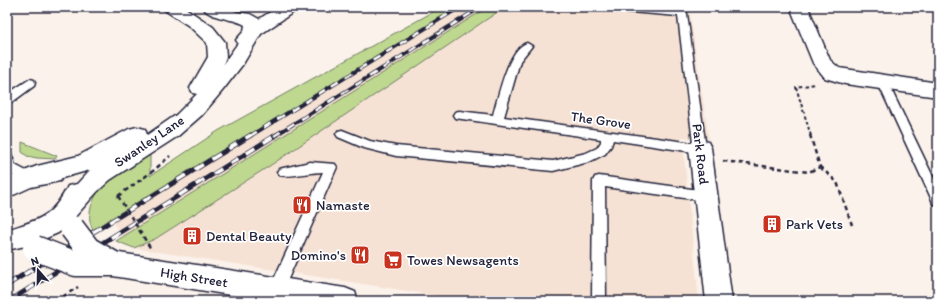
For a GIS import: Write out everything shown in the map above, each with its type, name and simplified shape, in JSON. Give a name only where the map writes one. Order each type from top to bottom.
[{"type":"main road","points":[[172,7],[186,15],[213,39],[242,41],[247,24],[272,7]]},
{"type":"main road","points":[[211,7],[247,24]]},
{"type":"main road","name":"Swanley Lane","points":[[68,217],[100,175],[129,155],[170,131],[191,113],[241,53],[247,24],[289,7]]},
{"type":"main road","points":[[799,7],[822,63],[832,73],[845,77],[938,90]]},
{"type":"main road","points":[[213,39],[217,27],[228,20],[247,24]]},
{"type":"main road","name":"Swanley Lane","points":[[33,176],[83,164],[168,118],[183,107],[204,83],[217,57],[213,39]]},
{"type":"main road","name":"Park Road","points":[[700,153],[719,301]]},
{"type":"main road","points":[[7,189],[33,176],[61,175],[72,181],[76,194],[68,217]]},
{"type":"main road","name":"High Street","points":[[8,240],[29,236],[40,232],[68,217],[88,249],[113,264]]},
{"type":"main road","name":"High Street","points":[[8,240],[35,248],[76,264],[113,264],[345,301]]},
{"type":"lane","points":[[605,7],[681,11]]},
{"type":"lane","name":"Park Road","points":[[681,11],[700,153]]},
{"type":"lane","points":[[497,120],[515,60],[527,46]]},
{"type":"lane","points":[[7,100],[30,83]]},
{"type":"lane","points":[[883,83],[938,200]]},
{"type":"lane","name":"The Grove","points":[[459,115],[607,136],[700,153]]},
{"type":"lane","points":[[342,134],[368,145],[396,151],[553,166],[589,157],[601,151],[607,143],[607,136]]},
{"type":"lane","points":[[7,157],[10,168],[33,176]]},
{"type":"lane","points":[[276,290],[331,167],[310,167],[283,172]]},
{"type":"lane","points":[[599,301],[599,181],[706,196]]},
{"type":"path","points":[[832,73],[827,83],[796,87],[820,167],[837,182],[852,224]]},
{"type":"path","points":[[700,153],[809,172],[820,167]]},
{"type":"path","points":[[118,196],[151,249]]},
{"type":"shaded area","points":[[442,7],[689,7],[709,140],[682,137],[699,301],[464,301],[134,248],[103,211],[149,176],[212,136]]},
{"type":"green space","points":[[442,7],[459,7],[94,231],[91,225],[90,210],[96,194],[115,172],[125,165],[150,150],[150,176],[218,131]]},
{"type":"green space","points":[[488,7],[505,7],[271,165],[155,239],[134,248],[116,241]]},
{"type":"green space","points":[[22,142],[57,156],[55,159],[27,156],[22,152]]},
{"type":"railway","points":[[250,136],[460,7]]},
{"type":"railway","points":[[274,136],[481,7]]},
{"type":"railway","points":[[7,285],[251,135]]},
{"type":"railway","points":[[9,301],[276,135]]},
{"type":"place","name":"Namaste","points":[[302,205]]},
{"type":"place","name":"Park Vets","points":[[772,224]]},
{"type":"place","name":"Dental Beauty","points":[[192,236]]},
{"type":"place","name":"Domino's","points":[[360,255]]},
{"type":"place","name":"Towes Newsagents","points":[[393,260]]}]
